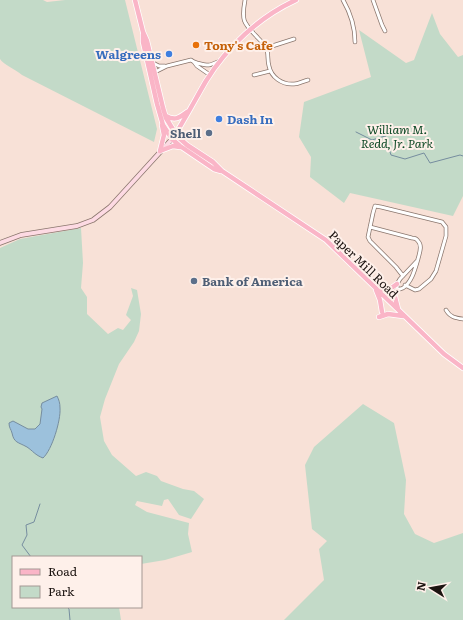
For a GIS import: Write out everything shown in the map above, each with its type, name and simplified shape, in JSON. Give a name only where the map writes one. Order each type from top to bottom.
[{"type":"main road","name":"Paper Mill Road","points":[[135,0],[143,32],[153,62],[163,116],[163,125],[172,139],[181,148],[214,169],[222,171]]},
{"type":"main road","points":[[172,139],[220,61],[250,30],[276,11],[296,0]]},
{"type":"main road","name":"Paper Mill Road","points":[[143,32],[142,42],[157,104],[163,116],[176,134],[187,145],[213,162],[222,171],[326,240],[444,354],[463,368]]},
{"type":"main road","points":[[146,56],[150,70],[155,72]]},
{"type":"main road","points":[[160,151],[164,134],[163,116],[170,119],[176,119],[180,118],[189,111]]},
{"type":"main road","points":[[160,151],[173,146],[181,148]]},
{"type":"main road","points":[[398,284],[391,289],[376,289],[380,300],[380,315],[403,315]]},
{"type":"main road","points":[[396,291],[398,309],[403,315]]},
{"type":"street","points":[[245,0],[244,20],[246,25],[266,48],[270,71],[277,79],[286,83],[293,84],[308,80]]},
{"type":"street","points":[[343,0],[348,10],[355,36],[355,42]]},
{"type":"street","points":[[373,0],[385,31]]},
{"type":"street","points":[[266,48],[294,39]]},
{"type":"street","points":[[155,72],[167,66],[191,60],[208,66],[220,61]]},
{"type":"street","points":[[153,62],[159,66],[167,66]]},
{"type":"street","points":[[194,62],[197,66],[210,75]]},
{"type":"street","points":[[254,75],[270,71]]},
{"type":"street","points":[[0,243],[21,235],[77,226],[93,220],[110,207],[172,139]]},
{"type":"street","points":[[403,276],[368,237],[375,206],[442,222],[446,227],[446,236],[436,271],[431,280],[419,289],[415,290],[405,285]]},
{"type":"street","points":[[370,227],[395,233],[419,242],[421,248],[414,272],[403,288],[396,291]]},
{"type":"street","points":[[389,302],[403,276],[417,261]]},
{"type":"street","points":[[446,310],[451,316],[463,319]]},
{"type":"green space","points":[[0,0],[43,0],[47,2],[65,0],[125,0],[157,129],[154,142],[22,75],[2,61],[0,59]]},
{"type":"green space","name":"William M. Redd, Jr. Park","points":[[432,13],[440,34],[458,57],[463,55],[463,196],[453,216],[350,193],[344,203],[310,177],[311,157],[299,137],[304,102],[371,77],[359,30],[406,63],[414,60]]},
{"type":"green space","points":[[81,228],[83,263],[81,288],[87,297],[87,314],[108,334],[118,328],[123,330],[131,320],[126,315],[133,296],[131,288],[137,290],[141,314],[139,331],[134,342],[119,364],[105,399],[100,417],[104,441],[112,455],[136,476],[146,472],[157,476],[161,481],[183,489],[194,491],[204,499],[191,519],[179,515],[168,499],[164,500],[162,506],[137,501],[135,505],[147,512],[189,523],[188,534],[192,552],[165,560],[142,564],[142,556],[12,556],[12,608],[119,608],[121,620],[0,620],[0,248],[20,239]]},
{"type":"green space","points":[[363,404],[394,423],[406,480],[404,514],[415,534],[434,543],[463,533],[463,620],[284,620],[324,580],[319,549],[327,541],[312,529],[305,465],[314,447]]},
{"type":"water","points":[[57,396],[60,413],[57,427],[53,442],[43,458],[15,441],[9,423],[13,421],[28,429],[35,429],[40,424],[42,403]]},
{"type":"waterway","points":[[356,132],[372,140],[385,136],[391,155],[405,159],[424,153],[430,163],[460,155],[463,156]]},
{"type":"waterway","points":[[30,556],[22,545],[27,535],[26,525],[34,522],[40,504]]},
{"type":"waterway","points":[[68,608],[70,620]]},
{"type":"place","name":"Tony's Cafe","points":[[196,45]]},
{"type":"place","name":"Walgreens","points":[[169,54]]},
{"type":"place","name":"Dash In","points":[[219,119]]},
{"type":"place","name":"Shell","points":[[209,133]]},
{"type":"place","name":"Bank of America","points":[[194,281]]}]
